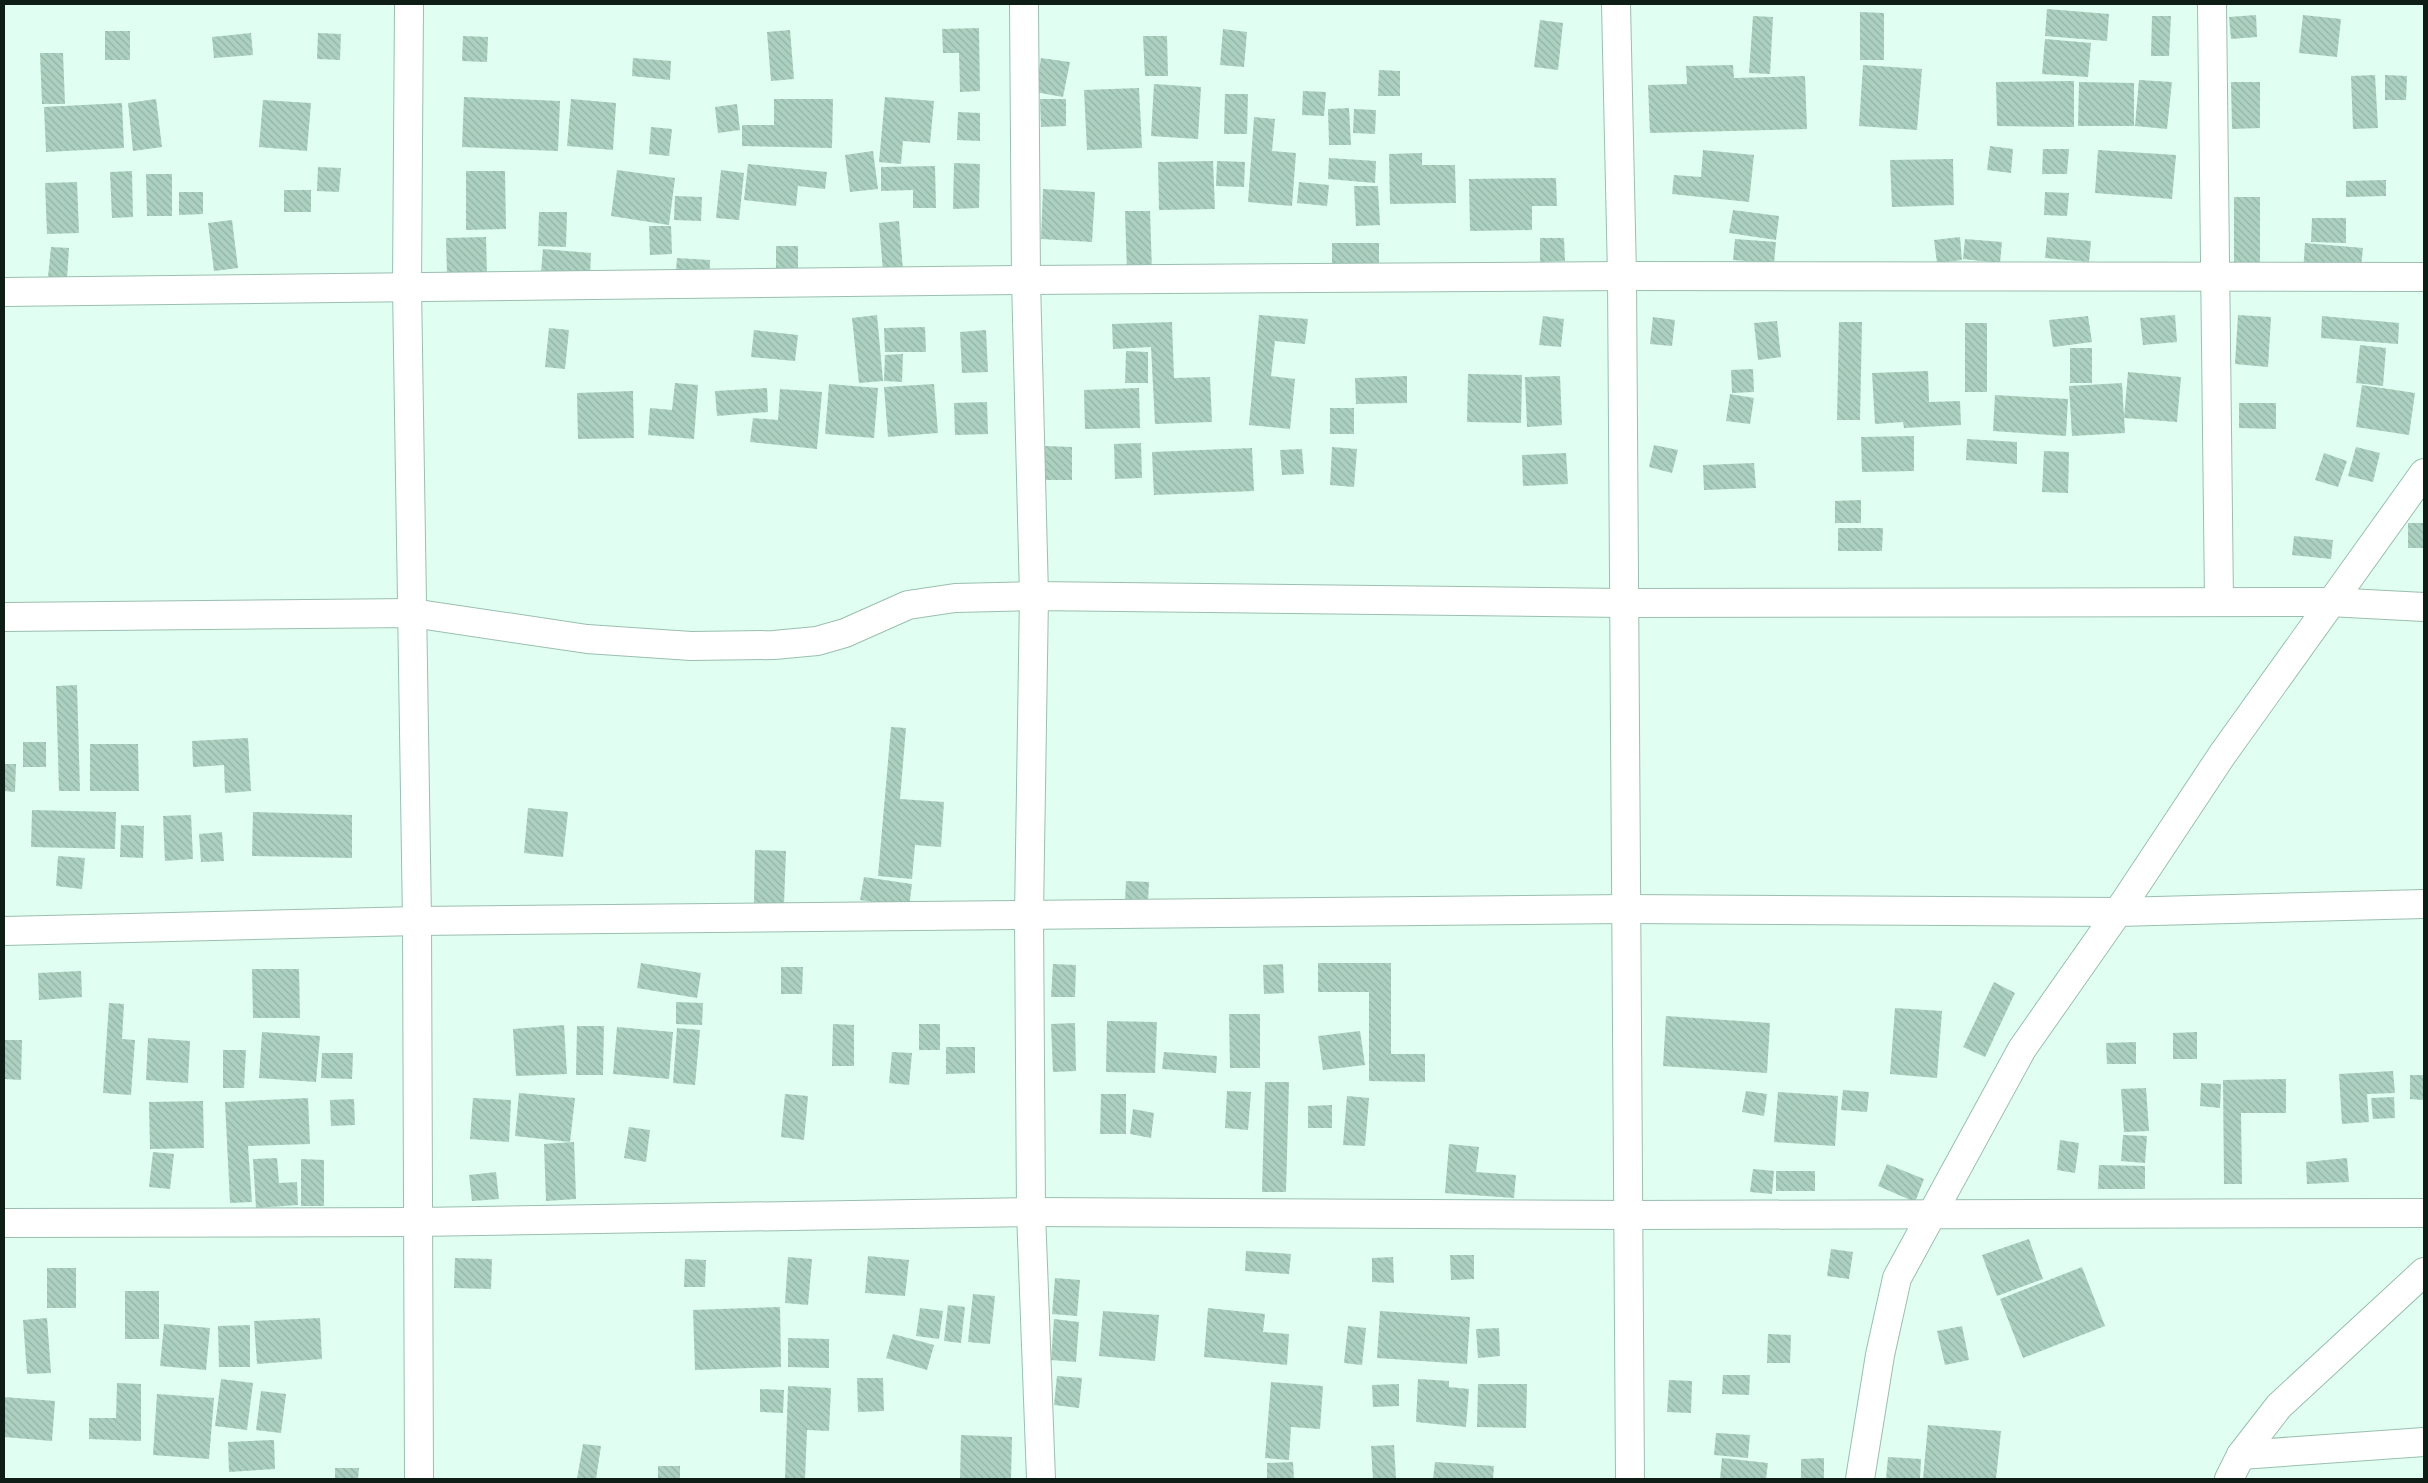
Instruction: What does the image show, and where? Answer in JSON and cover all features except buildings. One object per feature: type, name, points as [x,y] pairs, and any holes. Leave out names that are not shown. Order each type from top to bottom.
[{"type":"street","points":[[410,4],[407,286],[417,921],[419,1479]]},
{"type":"street","points":[[1024,4],[1026,280],[1034,596],[1029,915],[1030,1212],[1041,1479]]},
{"type":"street","points":[[1616,4],[1622,276],[1630,1215],[1630,1479]]},
{"type":"street","points":[[2212,4],[2218,601]]},
{"type":"street","points":[[4,292],[407,286],[1622,276],[2424,277]]},
{"type":"street","points":[[1860,1479],[1880,1355],[1897,1278],[2022,1049],[2118,912],[2222,755],[2424,472]]},
{"type":"street","points":[[4,617],[412,613],[587,639],[691,646],[774,645],[816,641],[845,633],[908,605],[955,598],[1034,596],[1624,603],[2218,601],[2330,602],[2424,607]]},
{"type":"street","points":[[4,931],[417,921],[1626,909],[2118,912],[2424,904]]},
{"type":"street","points":[[4,1223],[417,1222],[1030,1212],[1630,1215],[2424,1213]]},
{"type":"street","points":[[2229,1479],[2241,1455],[2279,1406],[2424,1272]]},
{"type":"street","points":[[2241,1455],[2424,1442]]}]
